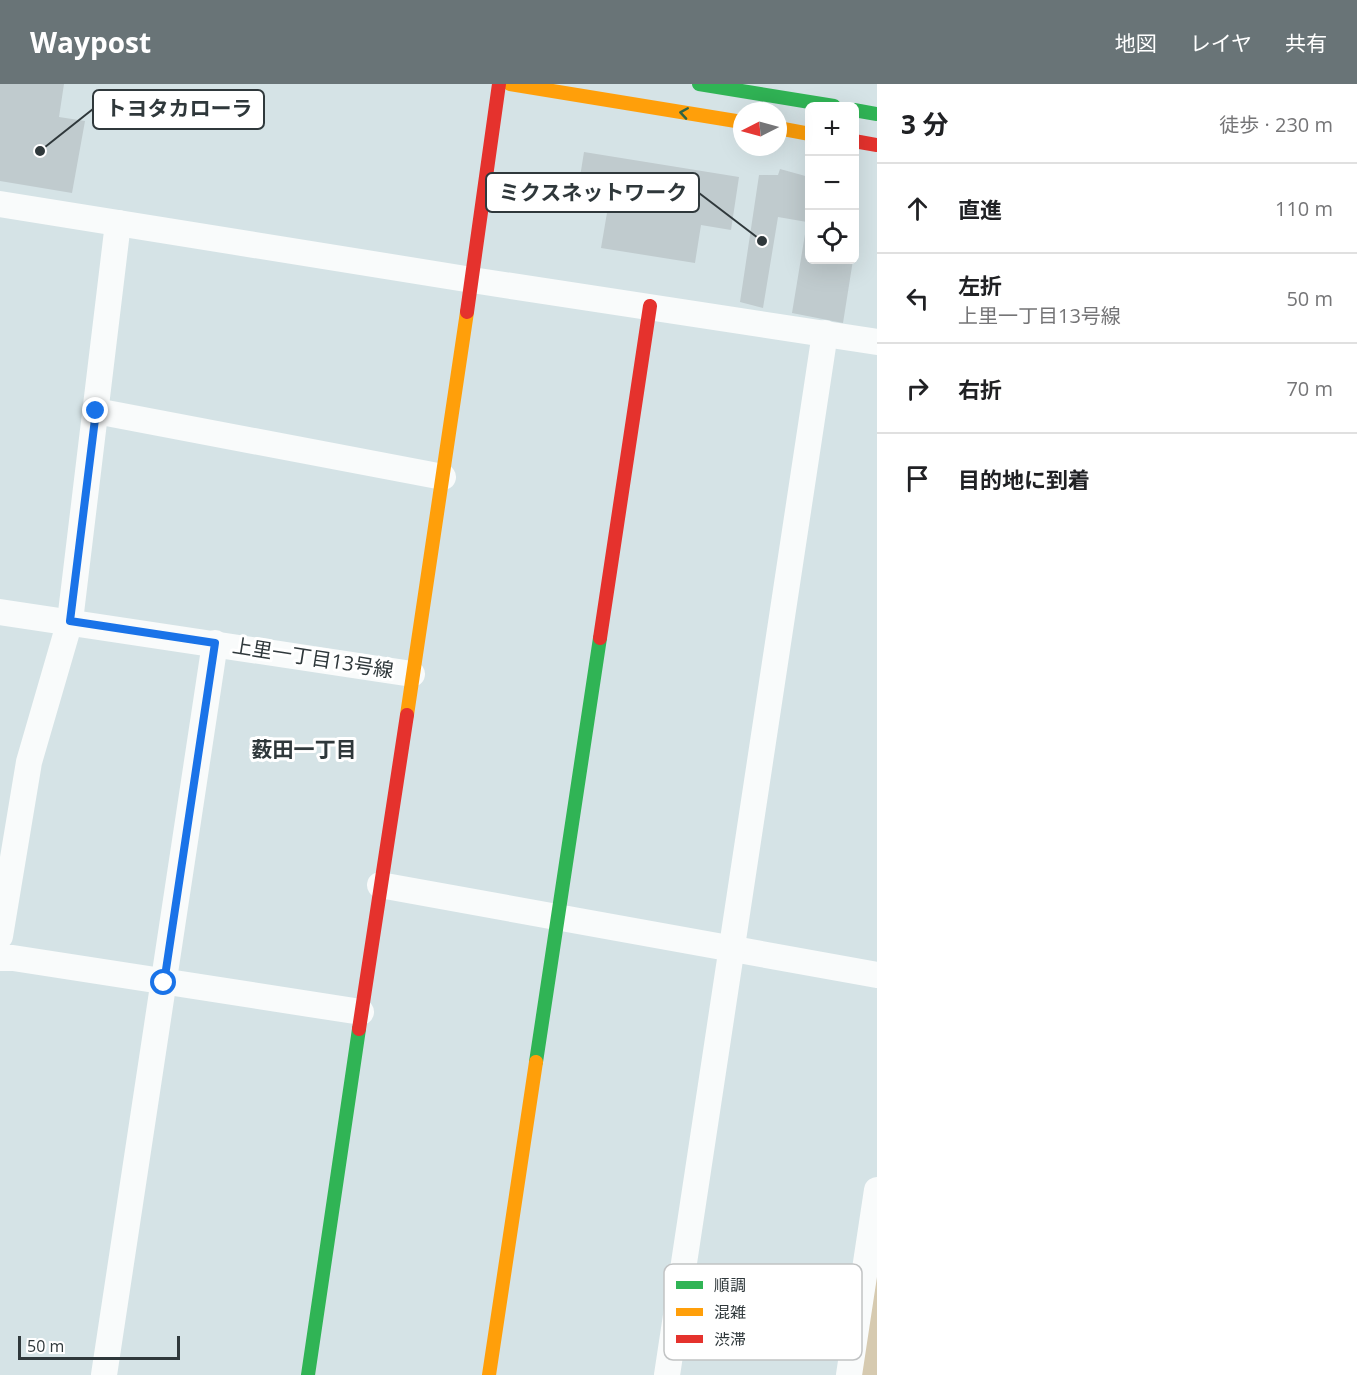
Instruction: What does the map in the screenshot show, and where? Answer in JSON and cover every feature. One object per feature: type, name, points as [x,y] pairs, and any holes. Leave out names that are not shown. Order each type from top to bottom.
[{"type":"main road","points":[[308,1375],[360,1012],[472,280],[499,84]]},
{"type":"main road","points":[[510,84],[733,121]]},
{"type":"main road","points":[[699,84],[809,102]]},
{"type":"main road","points":[[859,111],[877,114]]},
{"type":"main road","points":[[787,130],[805,133]]},
{"type":"main road","points":[[859,142],[877,145]]},
{"type":"main road","points":[[489,1375],[650,306]]},
{"type":"street","points":[[0,204],[877,342]]},
{"type":"street","points":[[0,936],[29,762],[70,621],[118,223]]},
{"type":"street","points":[[684,1264],[825,333]]},
{"type":"street","points":[[96,411],[442,477]]},
{"type":"street","name":"上里一丁目13号線","points":[[0,612],[412,674]]},
{"type":"street","points":[[104,1375],[215,643]]},
{"type":"street","points":[[380,885],[877,975]]},
{"type":"street","points":[[0,958],[14,958],[360,1012]]},
{"type":"street","points":[[862,1289],[877,1190]]},
{"type":"street","points":[[667,1375],[669,1360]]},
{"type":"street","points":[[849,1375],[851,1360]]},
{"type":"shaded area","points":[[877,1274],[877,1375],[861,1375]]},
{"type":"building","points":[[0,84],[64,84],[59,117],[85,121],[72,193],[0,181]]},
{"type":"building","points":[[584,152],[739,177],[731,230],[701,225],[695,263],[601,248],[608,207],[576,202]]},
{"type":"building","points":[[780,169],[805,176],[805,222],[778,217],[763,308],[740,302],[759,175],[778,175]]},
{"type":"building","points":[[805,234],[805,264],[852,264],[843,323],[792,313]]},
{"type":"traffic: fast","points":[[699,84],[809,102]]},
{"type":"traffic: fast","points":[[859,111],[877,114]]},
{"type":"traffic: fast","points":[[536,1062],[600,638]]},
{"type":"traffic: fast","points":[[308,1375],[359,1029]]},
{"type":"traffic: slow","points":[[510,84],[733,121]]},
{"type":"traffic: slow","points":[[787,130],[805,133]]},
{"type":"traffic: slow","points":[[407,715],[467,312]]},
{"type":"traffic: slow","points":[[489,1375],[536,1062]]},
{"type":"traffic: jam","points":[[467,312],[499,84]]},
{"type":"traffic: jam","points":[[859,142],[877,145]]},
{"type":"traffic: jam","points":[[600,638],[650,306]]},
{"type":"traffic: jam","points":[[359,1029],[407,715]]},
{"type":"place","name":"トヨタカローラ","points":[[40,151]]},
{"type":"place","name":"ミクスネットワーク","points":[[762,241]]},
{"type":"district","name":"薮田一丁目","points":[[304,750]]},
{"type":"route","points":[[96,411],[70,621],[215,643],[164,983]]}]
